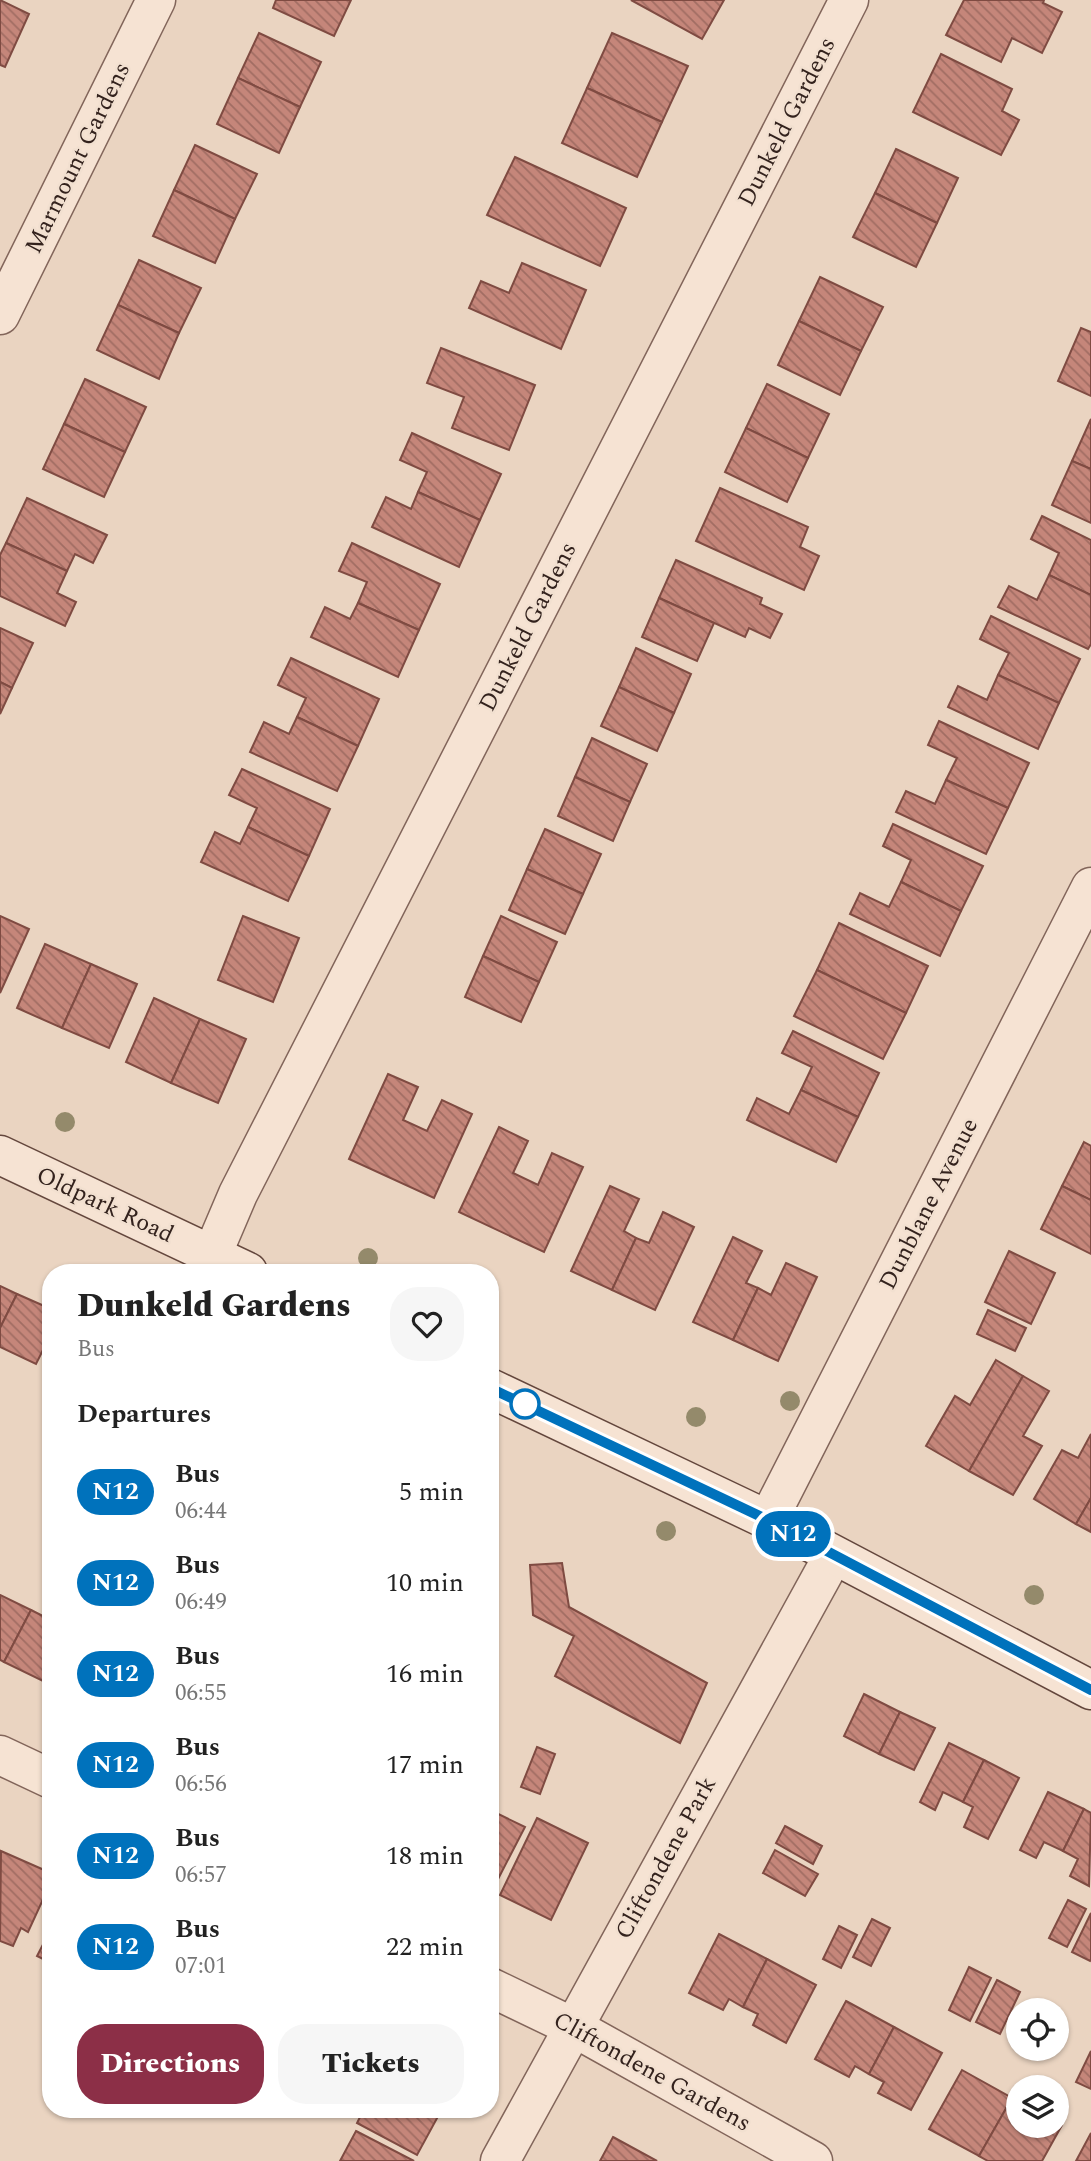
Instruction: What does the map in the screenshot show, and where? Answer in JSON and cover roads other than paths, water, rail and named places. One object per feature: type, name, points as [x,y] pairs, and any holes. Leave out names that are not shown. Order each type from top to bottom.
[{"type":"street","name":"Marmount Gardens","points":[[0,315],[156,0]]},
{"type":"street","name":"Dunkeld Gardens","points":[[212,1255],[251,1169],[849,0]]},
{"type":"street","name":"Dunblane Avenue","points":[[768,1520],[1091,887]]},
{"type":"street","name":"Oldpark Road","points":[[0,1155],[231,1264]]},
{"type":"street","points":[[499,1392],[768,1520],[1091,1690]]},
{"type":"street","name":"Cliftondene Park","points":[[500,2161],[833,1556]]},
{"type":"street","points":[[0,1755],[42,1775]]},
{"type":"street","name":"Cliftondene Gardens","points":[[499,1991],[573,2027],[813,2161]]}]
